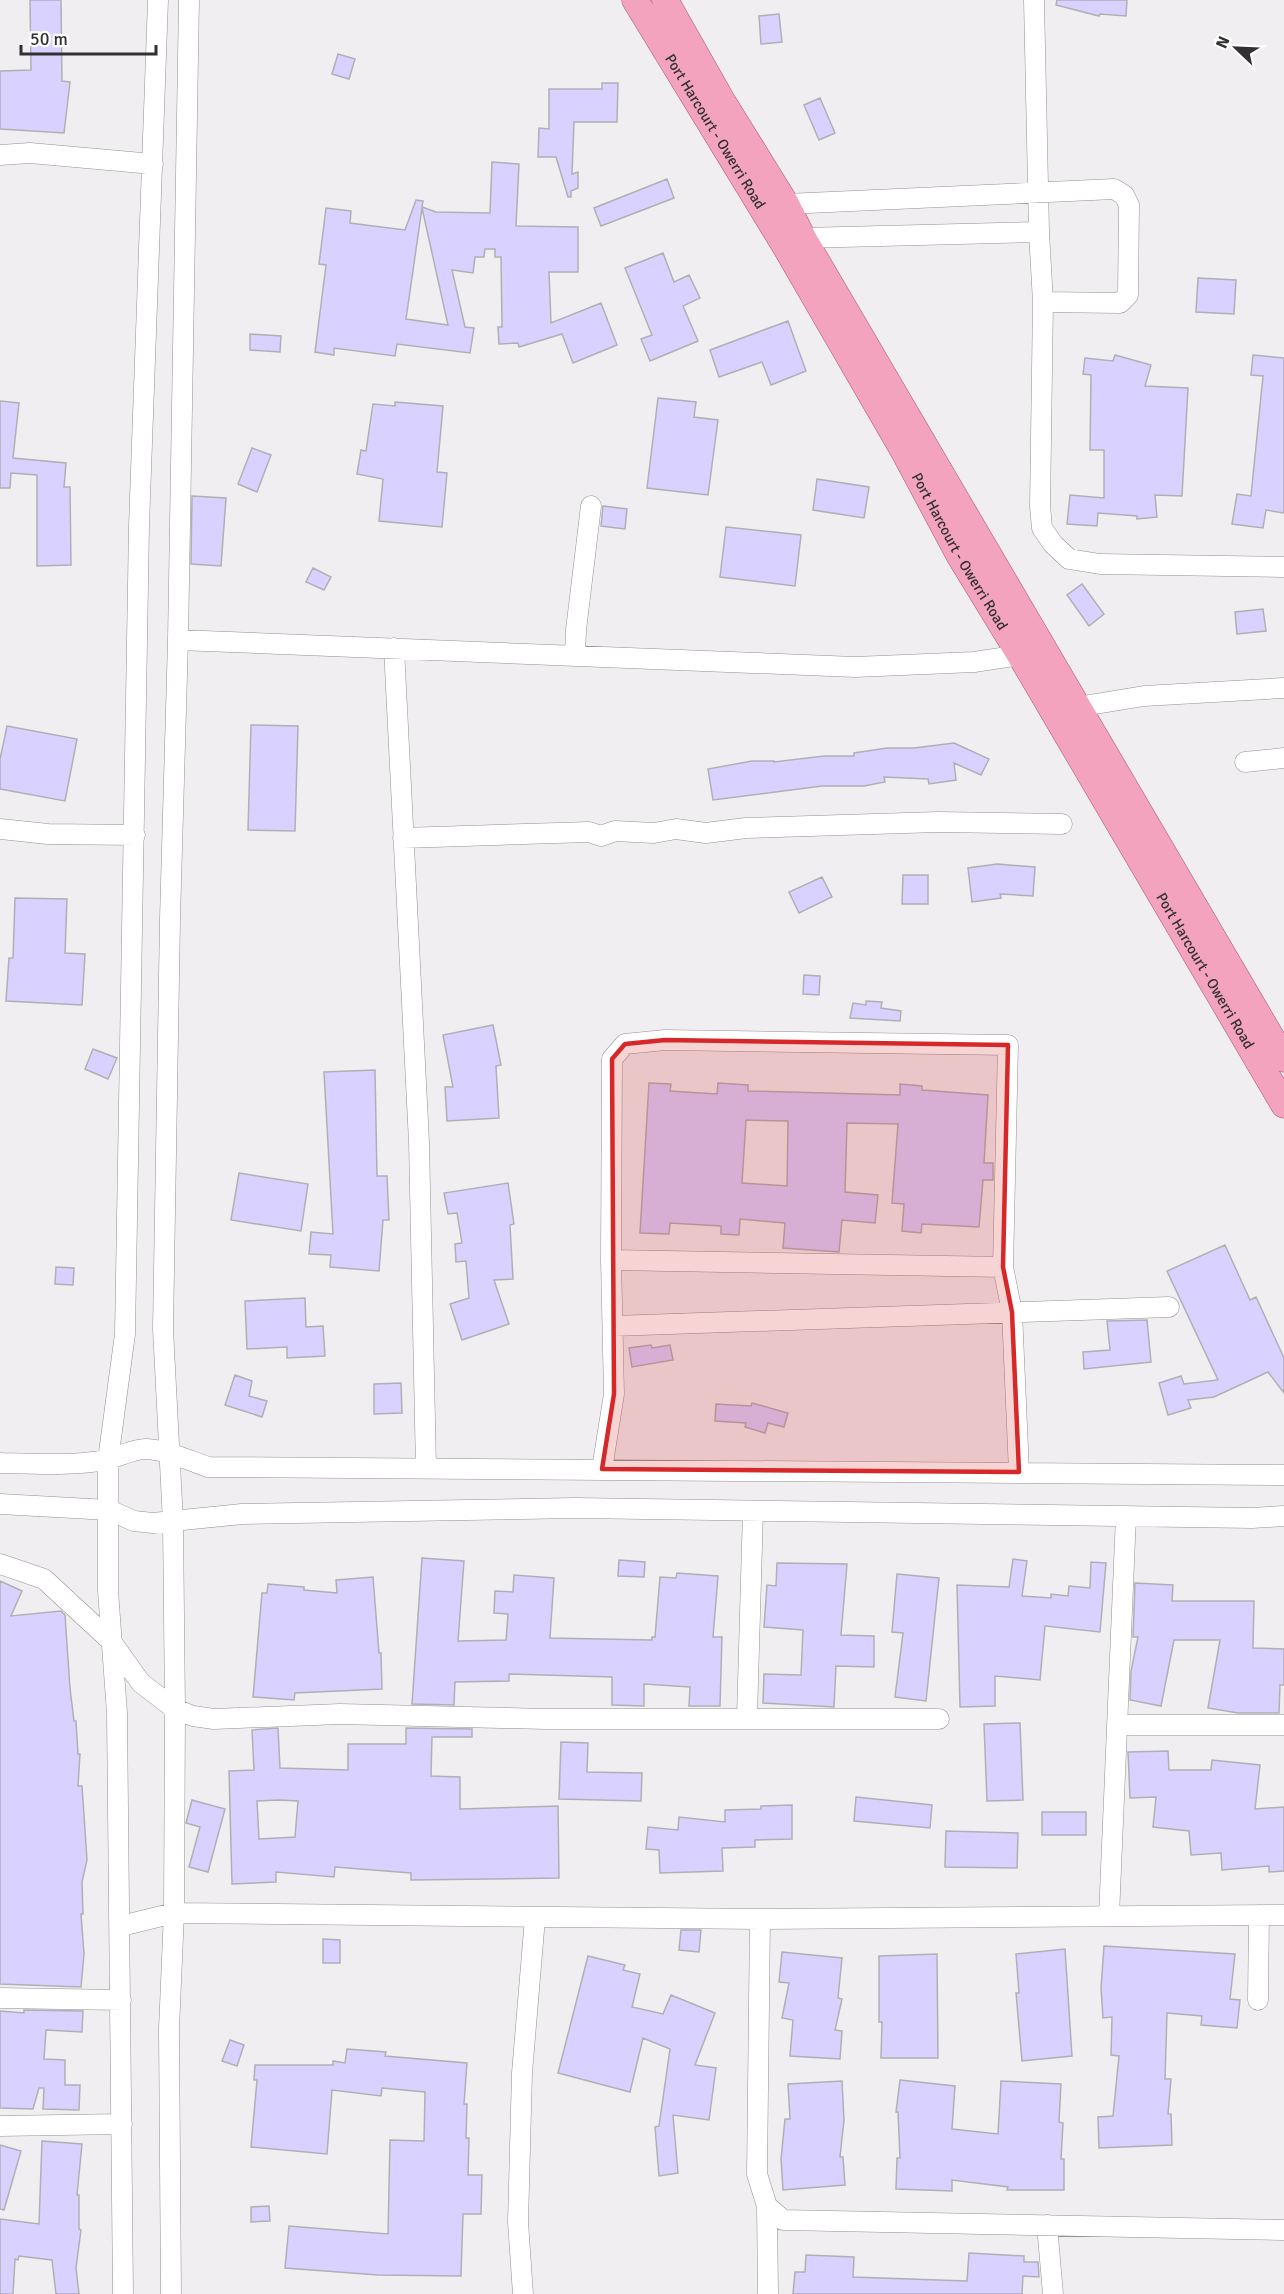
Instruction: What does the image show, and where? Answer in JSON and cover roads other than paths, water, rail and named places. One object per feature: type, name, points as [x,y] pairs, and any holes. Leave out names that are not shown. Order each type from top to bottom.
[{"type":"main road","name":"Port Harcourt - Owerri Road","points":[[635,0],[785,246],[903,450],[959,555],[1284,1106]]},
{"type":"main road","name":"Port Harcourt - Owerri Road","points":[[666,0],[721,99],[786,204],[802,238],[985,546],[1284,1059]]},
{"type":"street","points":[[123,2294],[121,1926],[117,1713],[108,1591],[108,1460],[126,1334],[138,526],[158,0]]},
{"type":"street","points":[[171,2294],[169,2029],[174,1913],[175,1708],[173,1522],[163,1329],[189,0]]},
{"type":"street","points":[[1034,0],[1039,232],[1043,302],[1040,506],[1042,528],[1053,544],[1070,559],[1100,564],[1284,567]]},
{"type":"street","points":[[0,155],[30,153],[153,164]]},
{"type":"street","points":[[786,204],[1114,189],[1124,195],[1129,205],[1128,295],[1120,303],[1043,302]]},
{"type":"street","points":[[802,238],[1039,232]]},
{"type":"street","points":[[575,656],[591,506]]},
{"type":"street","points":[[178,639],[855,667],[974,662],[1020,655]]},
{"type":"street","points":[[394,648],[419,1142],[426,1468]]},
{"type":"street","points":[[1077,707],[1144,696],[1284,688]]},
{"type":"street","points":[[1245,762],[1284,758]]},
{"type":"street","points":[[403,838],[589,832],[601,836],[615,831],[654,833],[676,829],[706,833],[746,828],[938,822],[1062,824]]},
{"type":"street","points":[[0,829],[48,834],[135,835]]},
{"type":"street","points":[[602,1469],[614,1394],[611,1260],[612,1059],[625,1044],[664,1040],[1008,1045],[1003,1267],[1012,1312],[1019,1472]]},
{"type":"street","points":[[611,1260],[1003,1267]]},
{"type":"street","points":[[613,1326],[1169,1307]]},
{"type":"street","points":[[0,1463],[68,1464],[108,1460],[144,1449],[170,1454],[208,1467],[1284,1475]]},
{"type":"street","points":[[0,1504],[109,1510],[134,1521],[173,1522],[242,1514],[576,1508],[1284,1516]]},
{"type":"street","points":[[747,1717],[753,1511]]},
{"type":"street","points":[[1109,1916],[1126,1516]]},
{"type":"street","points":[[0,1564],[44,1579],[111,1641],[141,1683],[175,1708],[193,1716],[214,1719],[340,1714],[546,1719],[747,1717],[939,1719]]},
{"type":"street","points":[[1117,1725],[1284,1725]]},
{"type":"street","points":[[121,1926],[174,1913],[760,1919],[1284,1915]]},
{"type":"street","points":[[1258,2000],[1259,1915]]},
{"type":"street","points":[[523,2294],[518,2222],[522,2073],[535,1917]]},
{"type":"street","points":[[760,1919],[757,2174],[766,2206],[768,2294]]},
{"type":"street","points":[[0,1998],[121,2000]]},
{"type":"street","points":[[0,2126],[122,2124]]},
{"type":"street","points":[[766,2206],[783,2220],[1284,2230]]},
{"type":"street","points":[[1047,2225],[1053,2294]]}]
